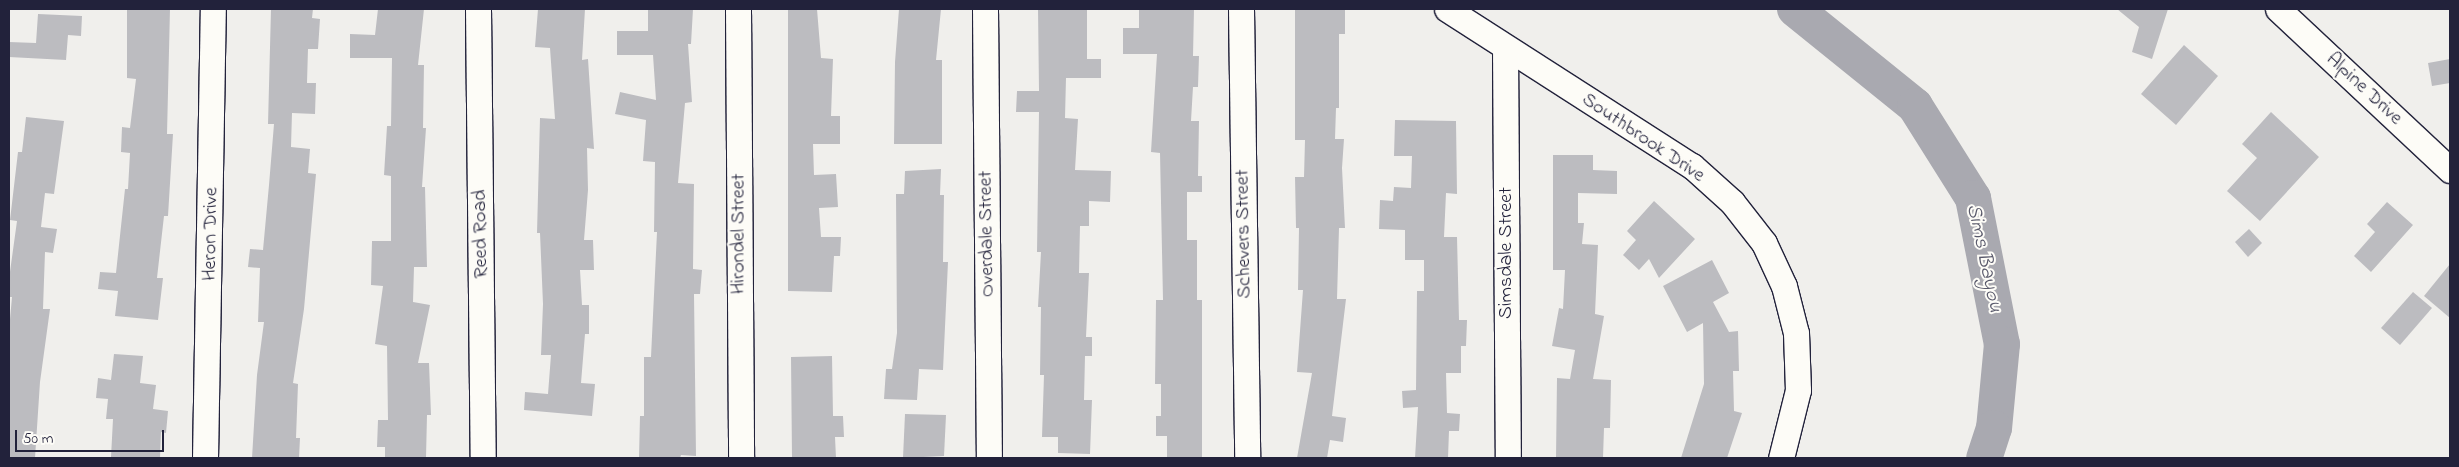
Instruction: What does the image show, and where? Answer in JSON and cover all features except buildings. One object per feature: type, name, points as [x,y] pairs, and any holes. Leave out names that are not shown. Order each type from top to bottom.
[{"type":"street","name":"Heron Drive","points":[[205,458],[213,9]]},
{"type":"street","name":"Reed Road","points":[[478,9],[482,458]]},
{"type":"street","name":"Hirondel Street","points":[[738,9],[741,458]]},
{"type":"street","name":"Overdale Street","points":[[985,9],[989,458]]},
{"type":"street","name":"Schevers Street","points":[[1241,9],[1246,458]]},
{"type":"street","name":"Southbrook Drive","points":[[1447,9],[1505,48],[1692,166],[1732,202],[1764,244],[1784,286],[1796,332],[1798,390],[1781,458]]},
{"type":"street","name":"Alpine Drive","points":[[2278,9],[2450,170]]},
{"type":"street","name":"Simsdale Street","points":[[1505,48],[1508,458]]},
{"type":"waterway","name":"Sims Bayou","points":[[1795,9],[1915,106],[1973,198],[2002,344],[1994,428],[1984,458]]}]
